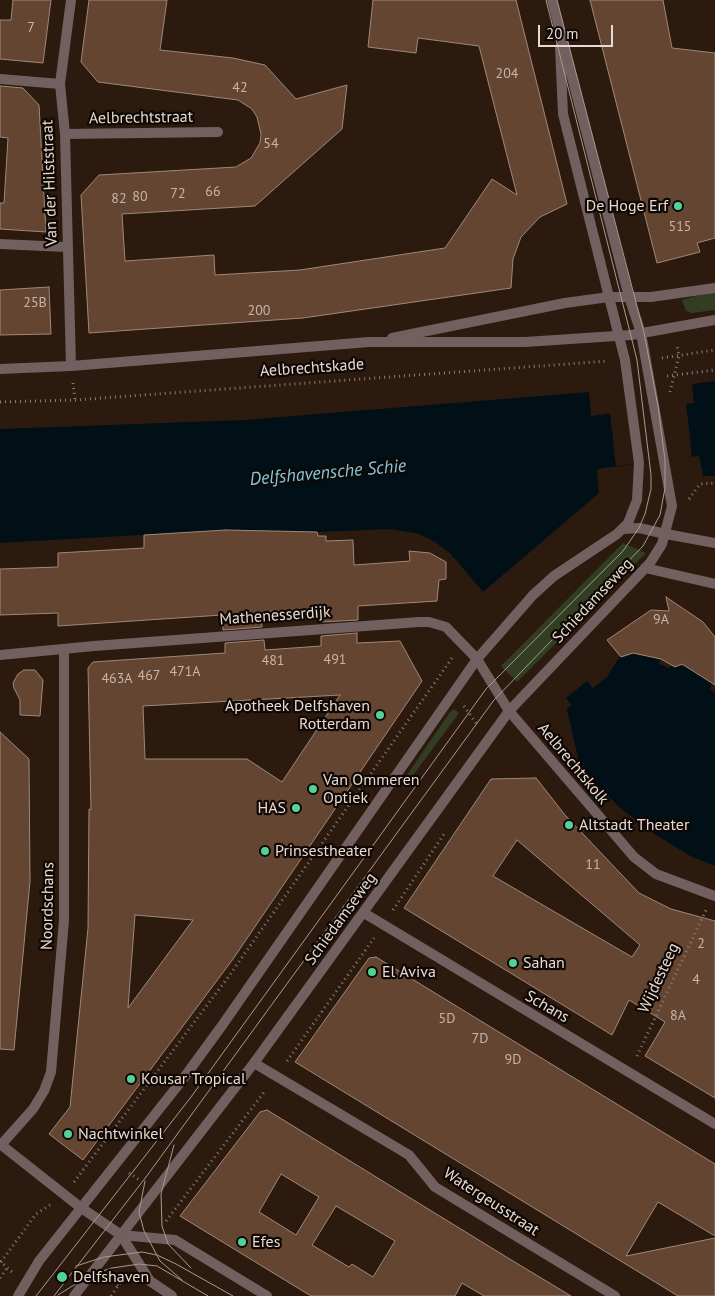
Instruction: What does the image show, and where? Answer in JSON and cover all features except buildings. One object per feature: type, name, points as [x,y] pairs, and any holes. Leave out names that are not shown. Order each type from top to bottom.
[{"type":"street","name":"Van der Hilststraat","points":[[71,0],[60,84],[65,134],[66,247],[71,366]]},
{"type":"street","points":[[552,0],[560,28]]},
{"type":"street","name":"Schiedamseweg","points":[[74,1296],[254,1063],[509,711],[645,568],[666,534],[672,506],[662,461],[656,406],[641,333],[629,297],[560,28]]},
{"type":"street","name":"Schiedamseweg","points":[[18,1296],[39,1261],[221,1027],[476,659],[533,595],[554,576],[623,529],[631,517],[637,500],[639,464],[625,360],[617,336],[563,114],[560,28]]},
{"type":"street","points":[[0,79],[60,84]]},
{"type":"street","name":"Aelbrechtstraat","points":[[65,134],[218,132]]},
{"type":"street","points":[[0,244],[66,247]]},
{"type":"street","name":"Aelbrechtskade","points":[[369,342],[565,303],[609,297],[651,297],[715,288]]},
{"type":"street","name":"Aelbrechtskade","points":[[0,369],[71,366],[369,342],[525,342],[617,336],[715,320]]},
{"type":"street","points":[[623,529],[639,528],[715,543]]},
{"type":"street","points":[[645,568],[715,584]]},
{"type":"street","name":"Mathenesserdijk","points":[[0,655],[429,622],[446,627],[463,643],[476,659],[509,711]]},
{"type":"street","name":"Noordschans","points":[[1,1145],[36,1104],[44,1092],[51,1072],[64,920],[64,650]]},
{"type":"street","name":"Aelbrechtskolk","points":[[509,711],[634,858],[656,874],[714,896]]},
{"type":"street","name":"Schans","points":[[364,913],[715,1124]]},
{"type":"street","name":"Watergeusstraat","points":[[254,1063],[409,1155],[435,1187],[615,1296]]},
{"type":"street","points":[[1,1145],[80,1208],[121,1235],[150,1281],[172,1296]]},
{"type":"street","points":[[121,1235],[175,1240],[267,1296]]},
{"type":"path","points":[[715,350],[679,356],[674,375],[715,370]]},
{"type":"path","name":"Aelbrechtskade","points":[[0,402],[75,400],[625,360]]},
{"type":"path","points":[[1,1262],[36,1214],[64,1195],[98,1152],[229,976],[438,675],[463,643]]},
{"type":"path","points":[[438,675],[453,691],[487,740]]},
{"type":"path","points":[[153,1238],[276,1076],[383,925],[448,829]]},
{"type":"path","name":"Wijdesteeg","points":[[629,1072],[714,896]]},
{"type":"path","points":[[98,1152],[178,1205]]},
{"type":"path","points":[[111,1296],[136,1259]]},
{"type":"path","points":[[0,1278],[7,1268]]},
{"type":"green space","points":[[715,291],[715,310],[692,313],[686,311],[682,300]]},
{"type":"green space","points":[[623,543],[646,553],[517,682],[501,666]]},
{"type":"green space","points":[[454,709],[459,713],[411,778],[407,775],[450,712]]},
{"type":"water","name":"Delfshavensche Schie","points":[[715,381],[715,476],[703,476],[699,456],[597,469],[599,493],[483,592],[451,554],[435,542],[419,534],[391,529],[317,532],[226,530],[0,543],[0,429],[244,420],[589,392],[591,416],[694,403],[692,384]]},
{"type":"water","points":[[633,653],[660,659],[659,664],[669,668],[673,665],[687,667],[712,683],[710,689],[715,693],[715,866],[692,857],[653,833],[619,807],[580,767],[567,709],[571,705],[566,698],[587,681],[593,688],[607,677],[620,656]]},
{"type":"pier","points":[[686,403],[692,457],[616,466],[610,412]]},
{"type":"tram line","points":[[36,1296],[191,1097],[486,689],[623,551],[639,528],[645,514],[651,489],[651,475],[637,360],[546,0]]},
{"type":"tram line","points":[[54,1296],[146,1177],[494,700],[643,546],[660,515],[665,488],[665,460],[658,406],[644,333],[557,0]]},
{"type":"tram line","points":[[174,1145],[161,1194],[162,1226],[168,1244],[191,1268]]},
{"type":"tram line","points":[[145,1181],[139,1212],[144,1231],[160,1261],[182,1280]]},
{"type":"tram line","points":[[76,1266],[104,1257],[142,1252],[157,1255],[176,1264],[233,1296]]},
{"type":"tram line","points":[[58,1295],[90,1275],[112,1268],[139,1264],[157,1266],[208,1296]]},
{"type":"place","name":"De Hoge Erf","points":[[678,206]]},
{"type":"place","name":"Apotheek Delfshaven Rotterdam","points":[[380,715]]},
{"type":"place","name":"Van Ommeren Optiek","points":[[313,789]]},
{"type":"place","name":"HAS","points":[[296,808]]},
{"type":"place","name":"Altstadt Theater","points":[[569,825]]},
{"type":"place","name":"Prinsestheater","points":[[265,851]]},
{"type":"place","name":"Sahan","points":[[513,963]]},
{"type":"place","name":"El Aviva","points":[[372,972]]},
{"type":"place","name":"Kousar Tropical","points":[[131,1079]]},
{"type":"place","name":"Nachtwinkel","points":[[68,1134]]},
{"type":"place","name":"Efes","points":[[242,1242]]},
{"type":"place","name":"Delfshaven","points":[[62,1277]]}]
